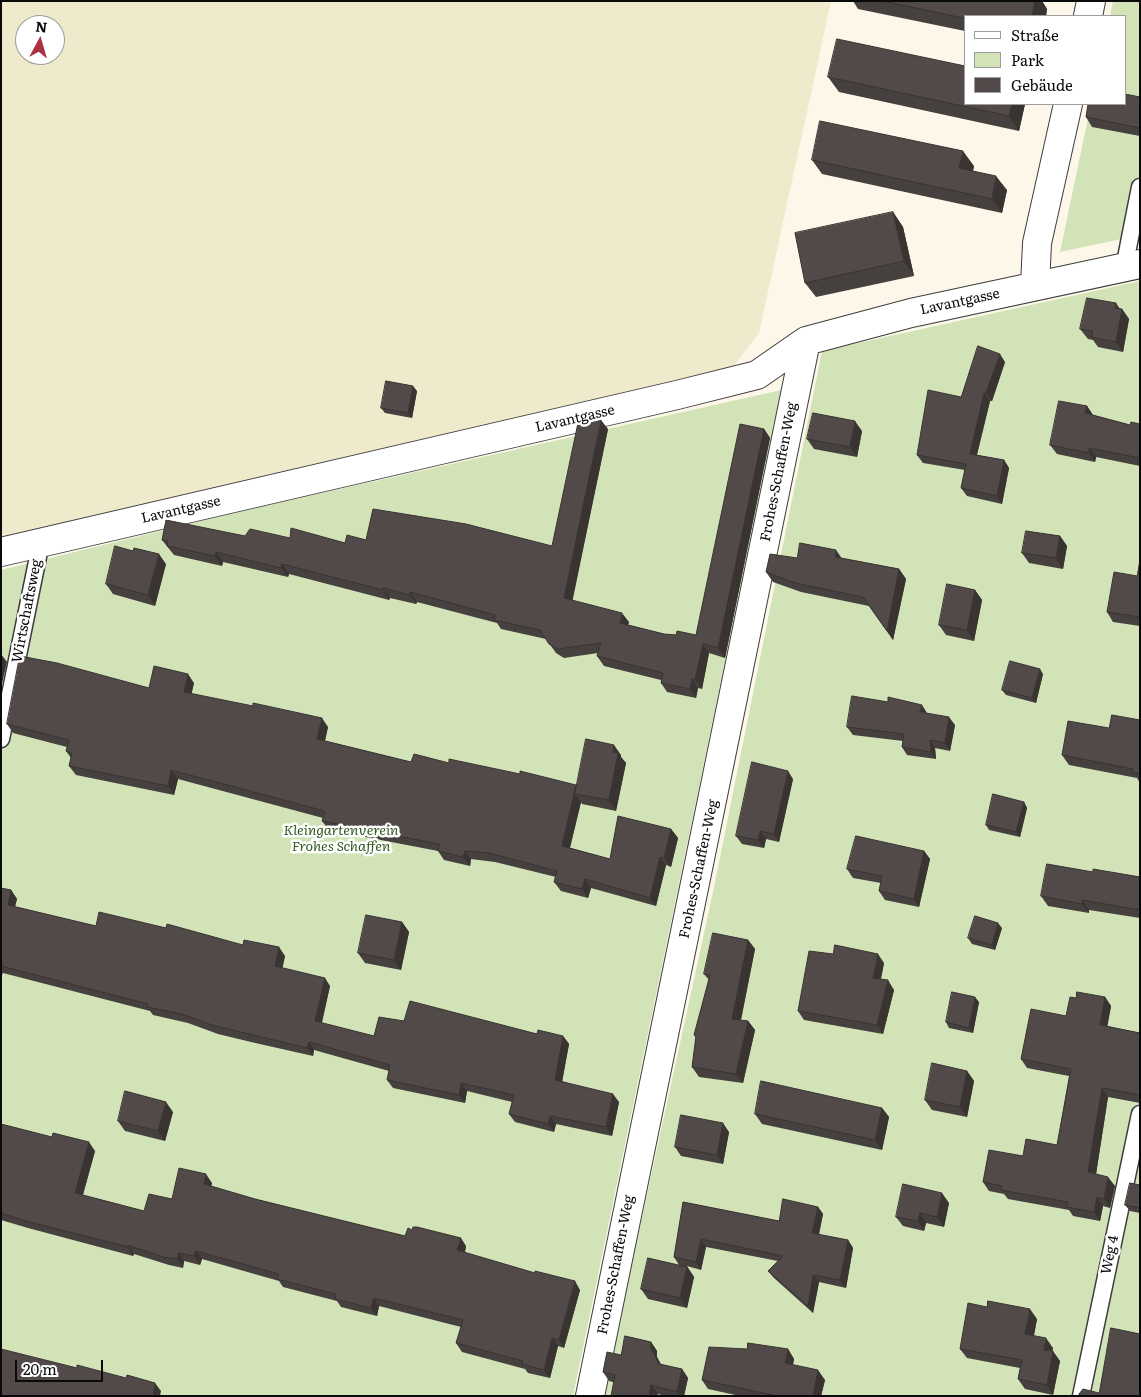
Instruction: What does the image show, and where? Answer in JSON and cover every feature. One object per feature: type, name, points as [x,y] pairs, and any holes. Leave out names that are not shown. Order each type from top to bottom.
[{"type":"street","points":[[1088,15],[1091,1]]},
{"type":"street","points":[[1035,286],[1036,243],[1068,105]]},
{"type":"street","name":"Lavantgasse","points":[[1,552],[677,396],[757,375],[806,341],[911,313],[1132,266]]},
{"type":"street","name":"Frohes-Schaffen-Weg","points":[[590,1396],[806,341]]},
{"type":"lane","points":[[1132,266],[1140,187]]},
{"type":"lane","name":"Wirtschaftsweg","points":[[1,739],[41,542]]},
{"type":"lane","name":"Weg 4","points":[[1080,1396],[1140,1114]]},
{"type":"shaded area","points":[[1,1],[831,1],[759,333],[730,371],[1,537]]},
{"type":"green space","points":[[1113,1],[1140,1],[1140,235],[1060,252],[1091,105],[1126,105],[1126,15],[1110,15]]},
{"type":"green space","points":[[1140,281],[1140,1396],[603,1396],[713,892],[822,351]]},
{"type":"green space","name":"Kleingartenverein Frohes Schaffen","points":[[781,390],[573,1396],[1,1396],[1,570],[242,511]]},
{"type":"building","points":[[883,1],[1035,1],[1032,15],[964,15],[964,18]]},
{"type":"building","points":[[837,39],[964,66],[964,105],[1012,105],[1009,116],[828,77]]},
{"type":"building","points":[[1126,94],[1140,97],[1140,128],[1086,117],[1088,105],[1126,105]]},
{"type":"building","points":[[820,121],[963,151],[959,168],[996,176],[992,199],[812,160]]},
{"type":"building","points":[[893,212],[904,261],[805,283],[795,233]]},
{"type":"building","points":[[1087,298],[1116,303],[1115,308],[1122,309],[1116,342],[1091,337],[1093,331],[1080,329]]},
{"type":"building","points":[[978,346],[1000,354],[986,393],[984,393],[970,454],[1004,460],[997,496],[961,488],[966,464],[917,455],[928,390],[961,397]]},
{"type":"building","points":[[386,381],[413,386],[408,413],[381,408]]},
{"type":"building","points":[[1059,401],[1087,406],[1085,413],[1130,425],[1131,422],[1140,424],[1140,458],[1089,448],[1089,453],[1050,445]]},
{"type":"building","points":[[813,413],[855,421],[850,447],[807,439]]},
{"type":"building","points":[[596,419],[601,420],[564,598],[622,613],[620,623],[664,634],[676,635],[677,631],[696,635],[740,424],[764,429],[718,648],[703,644],[695,680],[692,679],[690,689],[661,683],[663,673],[597,656],[601,643],[558,649],[549,644],[540,630],[494,620],[495,615],[410,592],[410,595],[383,588],[383,590],[282,564],[281,568],[216,552],[215,556],[167,546],[168,541],[162,540],[166,520],[245,536],[250,529],[290,538],[291,528],[345,543],[347,535],[366,540],[373,509],[466,524],[552,546],[578,423]]},
{"type":"building","points":[[1026,531],[1060,536],[1056,558],[1022,553]]},
{"type":"building","points":[[800,543],[836,550],[835,557],[899,569],[887,631],[863,597],[795,583],[766,572],[770,554],[797,558]]},
{"type":"building","points":[[115,546],[133,551],[134,548],[159,554],[148,595],[106,584]]},
{"type":"building","points":[[1140,560],[1140,617],[1107,612],[1114,572],[1137,576]]},
{"type":"building","points":[[947,584],[975,590],[967,630],[939,625]]},
{"type":"building","points":[[20,656],[57,663],[149,688],[154,666],[188,674],[184,692],[253,706],[253,703],[322,718],[317,739],[411,762],[414,754],[449,763],[449,759],[520,774],[520,771],[576,785],[562,846],[610,859],[618,816],[671,829],[664,858],[660,857],[650,898],[585,879],[582,889],[554,882],[557,871],[489,853],[465,851],[463,857],[438,851],[439,844],[322,821],[325,812],[321,810],[171,770],[168,786],[69,766],[72,753],[66,751],[69,740],[7,724]]},
{"type":"building","points":[[1010,661],[1040,669],[1032,698],[1002,690]]},
{"type":"building","points":[[852,696],[888,702],[888,697],[922,705],[920,712],[949,717],[945,743],[930,740],[931,752],[902,747],[904,734],[847,727]]},
{"type":"building","points":[[1112,715],[1140,720],[1140,774],[1133,773],[1133,769],[1062,755],[1068,721],[1109,728]]},
{"type":"building","points":[[586,739],[614,745],[613,752],[618,753],[609,800],[575,794]]},
{"type":"building","points":[[752,762],[788,771],[774,834],[760,831],[758,840],[736,836]]},
{"type":"building","points":[[993,794],[1024,802],[1016,832],[986,825]]},
{"type":"building","points":[[856,836],[924,851],[914,899],[879,891],[882,876],[847,869]]},
{"type":"building","points":[[1047,864],[1093,872],[1093,869],[1140,877],[1140,910],[1082,900],[1082,904],[1041,896]]},
{"type":"building","points":[[1,888],[11,890],[8,905],[96,926],[99,912],[166,928],[167,924],[243,945],[244,940],[279,947],[275,966],[325,978],[315,1021],[374,1036],[379,1017],[404,1021],[410,1001],[537,1034],[538,1030],[563,1036],[555,1080],[613,1094],[606,1127],[550,1116],[548,1124],[509,1114],[514,1095],[461,1083],[459,1095],[387,1080],[390,1065],[309,1042],[307,1048],[212,1025],[182,1014],[147,1007],[148,1004],[1,966]]},
{"type":"building","points":[[366,915],[402,922],[394,960],[358,953]]},
{"type":"building","points":[[975,916],[998,923],[992,945],[968,938]]},
{"type":"building","points":[[713,933],[748,940],[732,1019],[748,1021],[736,1074],[692,1067],[696,1036],[694,1035],[710,975],[704,974]]},
{"type":"building","points":[[835,945],[878,954],[873,978],[888,980],[877,1025],[798,1011],[809,951],[833,954]]},
{"type":"building","points":[[952,992],[975,997],[969,1028],[946,1022]]},
{"type":"building","points":[[1077,992],[1105,997],[1100,1025],[1140,1033],[1140,1095],[1102,1088],[1088,1172],[1108,1177],[1104,1199],[1097,1197],[1094,1212],[1067,1207],[1068,1202],[1001,1190],[1002,1186],[983,1182],[989,1150],[1023,1156],[1026,1139],[1057,1145],[1071,1069],[1021,1059],[1031,1009],[1066,1016],[1070,997],[1076,998]]},
{"type":"building","points":[[932,1063],[967,1071],[960,1107],[925,1100]]},
{"type":"building","points":[[761,1081],[882,1108],[875,1140],[755,1114]]},
{"type":"building","points":[[125,1091],[166,1102],[158,1131],[118,1121]]},
{"type":"building","points":[[681,1115],[723,1123],[717,1155],[675,1147]]},
{"type":"building","points":[[1,1124],[52,1137],[53,1133],[89,1142],[75,1193],[144,1211],[149,1194],[172,1199],[179,1168],[206,1174],[204,1184],[255,1199],[405,1236],[408,1228],[412,1230],[413,1227],[417,1227],[461,1238],[457,1250],[535,1273],[535,1271],[575,1281],[559,1340],[552,1338],[544,1370],[522,1364],[523,1361],[456,1343],[463,1320],[374,1298],[371,1308],[335,1299],[336,1294],[277,1279],[279,1274],[196,1251],[194,1256],[179,1253],[177,1259],[163,1257],[128,1245],[128,1247],[1,1213]]},
{"type":"building","points":[[1130,1183],[1140,1185],[1140,1208],[1125,1205]]},
{"type":"building","points":[[903,1184],[942,1193],[937,1217],[920,1213],[918,1221],[896,1217]]},
{"type":"building","points":[[783,1199],[818,1207],[812,1233],[848,1240],[840,1280],[813,1275],[808,1306],[768,1271],[783,1256],[701,1239],[696,1262],[674,1257],[683,1202],[779,1221]]},
{"type":"building","points":[[648,1258],[687,1267],[680,1298],[641,1289]]},
{"type":"building","points":[[988,1301],[1030,1309],[1025,1334],[1046,1338],[1044,1350],[1053,1351],[1047,1385],[1018,1379],[1022,1360],[960,1349],[968,1303],[987,1307]]},
{"type":"building","points":[[1111,1328],[1140,1334],[1140,1396],[1079,1396],[1083,1389],[1099,1393]]},
{"type":"building","points":[[625,1336],[651,1342],[651,1348],[659,1364],[682,1369],[677,1392],[651,1385],[649,1396],[611,1396],[615,1375],[603,1372],[607,1352],[621,1355]]},
{"type":"building","points":[[748,1343],[788,1349],[785,1363],[818,1370],[813,1396],[773,1396],[702,1380],[709,1347],[747,1349]]},
{"type":"building","points":[[1,1349],[77,1368],[77,1365],[126,1378],[127,1375],[155,1383],[153,1396],[1,1396]]}]
